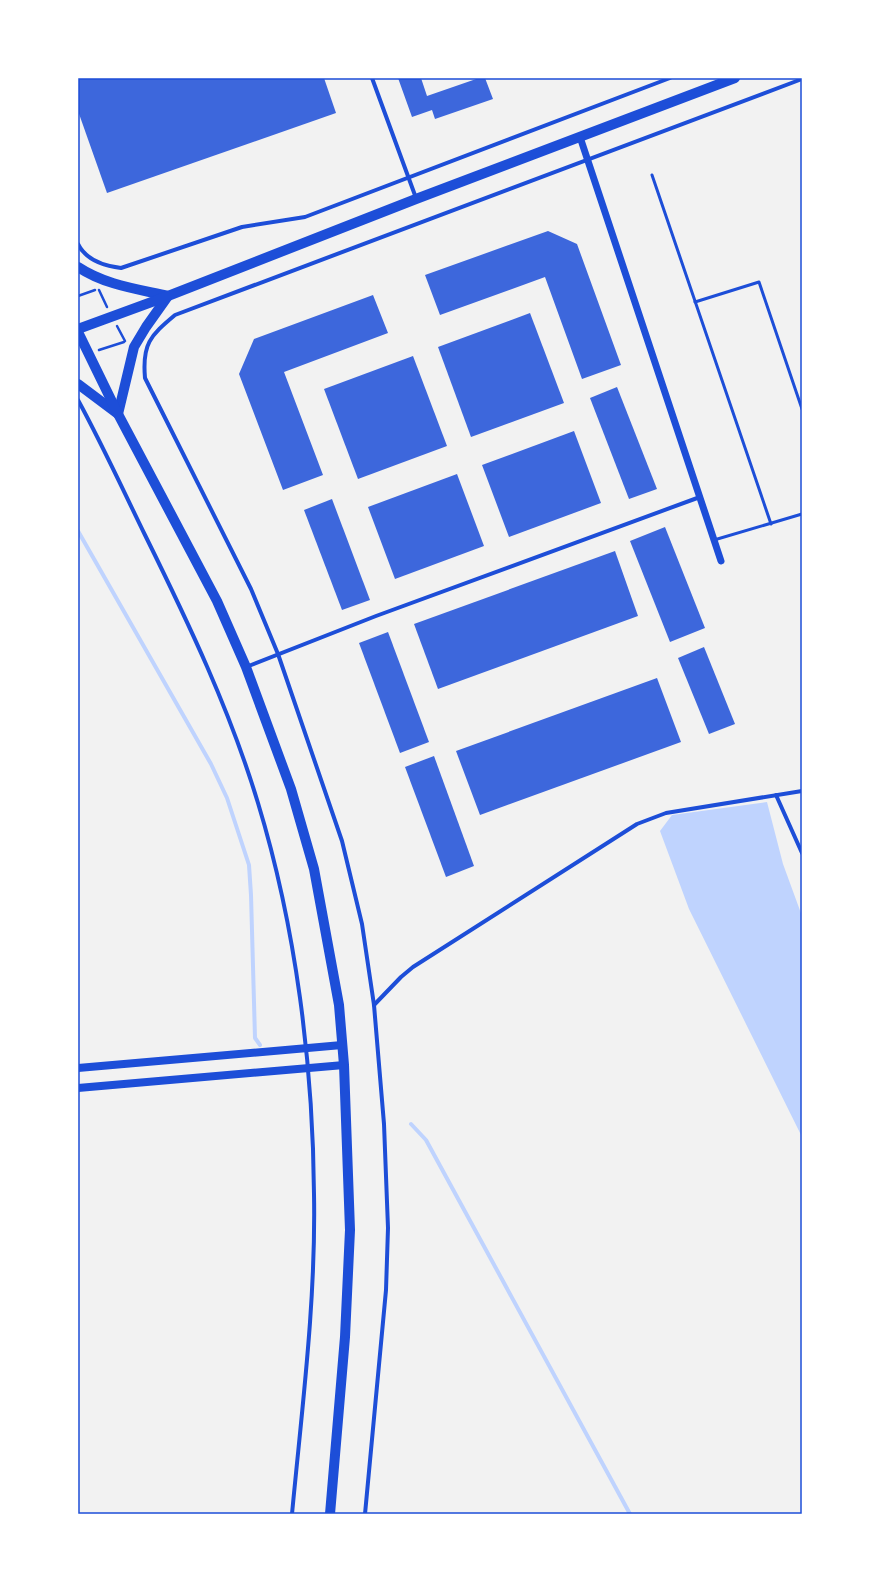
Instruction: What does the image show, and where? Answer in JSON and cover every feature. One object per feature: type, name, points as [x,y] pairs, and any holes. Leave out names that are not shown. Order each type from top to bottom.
[{"type":"main road","points":[[78,329],[168,296],[416,199],[736,78]]},
{"type":"main road","points":[[78,267],[101,280],[115,285],[168,296]]},
{"type":"main road","points":[[118,414],[134,347],[168,296]]},
{"type":"main road","points":[[78,332],[118,414],[217,601],[246,667],[291,789],[314,869],[339,1005],[344,1065],[350,1230],[345,1338],[330,1514]]},
{"type":"main road","points":[[78,384],[118,414]]},
{"type":"main road","points":[[78,1068],[342,1045]]},
{"type":"main road","points":[[78,1088],[344,1065]]},
{"type":"street","points":[[372,78],[416,199]]},
{"type":"street","points":[[78,244],[81,250],[92,259],[107,266],[121,268],[242,227],[305,217],[670,78]]},
{"type":"street","points":[[365,1514],[386,1290],[388,1228],[384,1124],[374,1005],[362,924],[342,841],[278,654],[251,590],[145,378],[145,349],[152,336],[175,315],[802,78]]},
{"type":"street","points":[[580,137],[721,561]]},
{"type":"street","points":[[78,400],[184,614],[208,667],[244,760],[258,803],[273,858],[292,942],[303,1011],[313,1143],[314,1241],[308,1338],[292,1514]]},
{"type":"street","points":[[246,667],[376,616],[700,497]]},
{"type":"street","points":[[374,1005],[401,977],[413,967],[637,824],[666,813],[802,791]]},
{"type":"street","points":[[776,795],[802,853]]},
{"type":"lane","points":[[652,175],[770,524]]},
{"type":"lane","points":[[695,302],[759,282],[802,408]]},
{"type":"lane","points":[[714,540],[802,514]]},
{"type":"path","points":[[88,353],[125,341]]},
{"type":"water","points":[[767,802],[783,864],[802,916],[802,1137],[689,909],[660,831],[672,815]]},
{"type":"building","points":[[78,78],[324,78],[336,113],[107,193],[78,111]]},
{"type":"building","points":[[398,78],[421,78],[427,96],[479,78],[485,78],[493,99],[435,119],[432,110],[412,117]]},
{"type":"building","points":[[548,231],[577,244],[621,365],[582,379],[545,277],[440,315],[425,275]]},
{"type":"building","points":[[373,295],[388,333],[284,372],[323,475],[283,490],[239,374],[254,339]]},
{"type":"building","points":[[530,313],[564,403],[471,437],[438,347]]},
{"type":"building","points":[[413,356],[447,446],[358,479],[324,389]]},
{"type":"building","points":[[617,387],[657,489],[629,499],[590,398]]},
{"type":"building","points":[[574,431],[601,503],[509,537],[482,465]]},
{"type":"building","points":[[457,474],[484,546],[395,579],[368,507]]},
{"type":"building","points":[[332,499],[370,600],[342,610],[304,510]]},
{"type":"building","points":[[665,527],[705,628],[670,642],[630,541]]},
{"type":"building","points":[[615,551],[638,616],[438,689],[414,624]]},
{"type":"building","points":[[388,632],[429,742],[400,753],[359,643]]},
{"type":"building","points":[[704,647],[735,724],[709,734],[678,658]]},
{"type":"building","points":[[657,678],[681,742],[480,815],[456,751]]},
{"type":"building","points":[[434,756],[474,866],[446,877],[405,767]]},
{"type":"waterway","points":[[78,531],[211,764],[227,798],[249,865],[255,1038],[260,1045]]},
{"type":"waterway","points":[[411,1124],[426,1140],[630,1514]]}]
